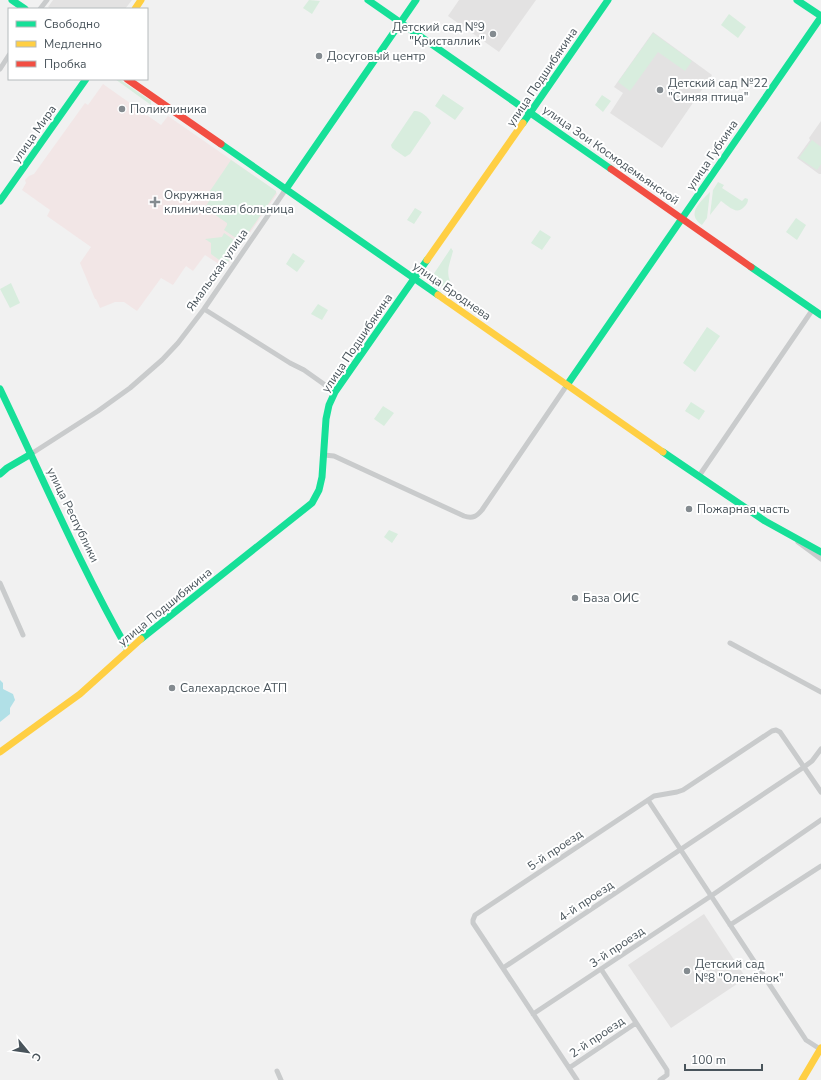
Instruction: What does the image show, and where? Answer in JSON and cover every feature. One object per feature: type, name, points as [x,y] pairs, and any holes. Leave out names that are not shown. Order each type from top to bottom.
[{"type":"main road","points":[[12,0],[24,8]]},
{"type":"main road","name":"улица Зои Космодемьянской","points":[[368,0],[821,315]]},
{"type":"main road","name":"Ямальская улица","points":[[286,189],[416,0]]},
{"type":"main road","name":"улица Подшибякина","points":[[0,752],[80,694],[147,633],[309,506],[316,497],[321,485],[327,413],[335,392],[531,113],[608,0]]},
{"type":"main road","points":[[797,0],[821,16]]},
{"type":"main road","name":"улица Губкина","points":[[567,385],[821,16]]},
{"type":"main road","name":"улица Мира","points":[[0,201],[85,80]]},
{"type":"main road","name":"улица Броднева","points":[[128,80],[765,521],[789,536],[821,552]]},
{"type":"main road","name":"улица Республики","points":[[0,388],[114,627],[128,650]]},
{"type":"main road","points":[[0,474],[7,468],[31,454]]},
{"type":"main road","points":[[802,1080],[821,1048]]},
{"type":"street","points":[[41,8],[47,0]]},
{"type":"street","points":[[0,69],[8,57]]},
{"type":"street","name":"Ямальская улица","points":[[31,454],[98,411],[130,388],[162,360],[178,343],[204,309],[286,189]]},
{"type":"street","points":[[204,309],[290,363],[304,370],[335,392]]},
{"type":"street","points":[[699,476],[813,309]]},
{"type":"street","points":[[324,455],[334,456],[464,516],[472,518],[482,510],[567,385]]},
{"type":"street","points":[[789,536],[821,559]]},
{"type":"street","points":[[0,583],[23,635]]},
{"type":"street","points":[[730,643],[821,692]]},
{"type":"street","name":"5-й проезд","points":[[503,968],[474,923],[473,918],[648,800],[658,795],[683,790],[772,731],[776,730],[780,732],[804,767]]},
{"type":"street","name":"4-й проезд","points":[[503,968],[804,767],[812,761],[821,749]]},
{"type":"street","points":[[804,767],[821,792]]},
{"type":"street","points":[[648,800],[806,1040],[821,1048]]},
{"type":"street","name":"3-й проезд","points":[[533,1014],[711,896],[821,820]]},
{"type":"street","points":[[730,925],[821,866]]},
{"type":"street","points":[[503,968],[577,1080]]},
{"type":"street","points":[[600,969],[668,1073],[666,1077],[660,1080]]},
{"type":"street","name":"2-й проезд","points":[[569,1068],[636,1023]]},
{"type":"street","points":[[277,1071],[281,1080]]},
{"type":"shaded area","points":[[53,0],[132,0],[126,8],[48,7]]},
{"type":"shaded area","name":"Детский сад №9 \"Кристаллик\"","points":[[459,0],[536,0],[499,52],[448,16]]},
{"type":"shaded area","name":"Детский сад №22 \"Синяя птица\"","points":[[653,32],[712,75],[662,148],[610,113],[623,93],[614,87]]},
{"type":"shaded area","name":"Окружная клиническая больница","points":[[103,84],[161,125],[168,116],[276,191],[277,194],[225,268],[205,255],[193,271],[186,266],[173,285],[161,278],[137,311],[124,302],[115,302],[100,308],[80,263],[91,247],[47,216],[50,210],[22,190],[26,183],[25,180],[34,174],[85,103],[88,105]]},
{"type":"shaded area","points":[[821,121],[821,174],[819,174],[797,158]]},
{"type":"shaded area","name":"Детский сад №8 \"Оленёнок\"","points":[[704,914],[746,978],[671,1028],[628,965]]},
{"type":"green space","points":[[309,0],[320,1],[312,14],[303,8]]},
{"type":"green space","points":[[729,14],[746,27],[738,38],[721,25]]},
{"type":"green space","points":[[653,33],[692,61],[685,71],[658,52],[630,91],[618,82]]},
{"type":"green space","points":[[116,80],[120,80],[151,101],[151,105]]},
{"type":"green space","points":[[443,94],[464,108],[455,120],[435,106]]},
{"type":"green space","points":[[602,95],[611,101],[603,112],[595,105]]},
{"type":"green space","points":[[414,111],[424,114],[431,123],[410,154],[405,157],[392,148],[391,145]]},
{"type":"green space","points":[[812,140],[821,147],[821,164],[817,170],[799,158]]},
{"type":"green space","points":[[231,160],[276,191],[242,242],[224,230],[227,223],[205,208],[209,201],[210,191]]},
{"type":"green space","points":[[718,182],[724,185],[722,188],[742,201],[745,198],[748,199],[746,205],[740,210],[735,210],[721,201],[710,215],[713,190]]},
{"type":"green space","points":[[710,192],[707,218],[702,225],[695,217],[696,208]]},
{"type":"green space","points":[[415,208],[422,212],[414,224],[407,220]]},
{"type":"green space","points":[[796,218],[806,225],[797,240],[786,232]]},
{"type":"green space","points":[[540,230],[551,237],[542,250],[531,243]]},
{"type":"green space","points":[[224,233],[240,244],[226,265],[211,254],[211,243],[205,239],[222,237]]},
{"type":"green space","points":[[451,248],[453,251],[448,275],[454,291],[452,293],[431,278]]},
{"type":"green space","points":[[293,253],[305,261],[297,272],[286,264]]},
{"type":"green space","points":[[11,283],[20,303],[10,308],[0,289]]},
{"type":"green space","points":[[318,304],[328,310],[322,320],[311,314]]},
{"type":"green space","points":[[707,327],[720,336],[695,372],[683,363]]},
{"type":"green space","points":[[691,402],[705,411],[699,420],[685,411]]},
{"type":"green space","points":[[383,406],[394,413],[384,426],[374,419]]},
{"type":"green space","points":[[389,530],[398,534],[392,543],[384,537]]},
{"type":"water","points":[[0,680],[3,683],[3,689],[13,694],[15,700],[10,708],[10,714],[0,722]]},
{"type":"traffic: fast","points":[[12,0],[24,8]]},
{"type":"traffic: fast","points":[[368,0],[611,169]]},
{"type":"traffic: fast","points":[[286,189],[416,0]]},
{"type":"traffic: fast","points":[[523,123],[608,0]]},
{"type":"traffic: fast","points":[[797,0],[821,16]]},
{"type":"traffic: fast","points":[[567,385],[821,17]]},
{"type":"traffic: fast","points":[[0,201],[85,80]]},
{"type":"traffic: fast","points":[[221,144],[438,295]]},
{"type":"traffic: fast","points":[[141,639],[312,503],[319,490],[322,477],[326,419],[329,405],[335,392],[427,260]]},
{"type":"traffic: fast","points":[[751,267],[821,315]]},
{"type":"traffic: fast","points":[[0,389],[77,553],[128,650]]},
{"type":"traffic: fast","points":[[663,452],[765,521],[821,552]]},
{"type":"traffic: fast","points":[[0,474],[7,468],[31,454]]},
{"type":"traffic: slow","points":[[136,8],[141,0]]},
{"type":"traffic: slow","points":[[427,260],[523,123]]},
{"type":"traffic: slow","points":[[438,295],[663,452]]},
{"type":"traffic: slow","points":[[0,752],[80,694],[141,639]]},
{"type":"traffic: slow","points":[[802,1080],[821,1048]]},
{"type":"traffic: jam","points":[[128,80],[221,144]]},
{"type":"traffic: jam","points":[[611,169],[751,267]]},
{"type":"place","name":"Детский сад №9 \"Кристаллик\"","points":[[493,34]]},
{"type":"place","name":"Досуговый центр","points":[[319,56]]},
{"type":"place","name":"Детский сад №22 \"Синяя птица\"","points":[[660,90]]},
{"type":"place","name":"Поликлиника","points":[[122,109]]},
{"type":"place","name":"Окружная клиническая больница","points":[[155,202]]},
{"type":"place","name":"Пожарная часть","points":[[689,509]]},
{"type":"place","name":"База ОИС","points":[[575,598]]},
{"type":"place","name":"Салехардское АТП","points":[[172,688]]},
{"type":"place","name":"Детский сад №8 \"Оленёнок\"","points":[[687,971]]}]
